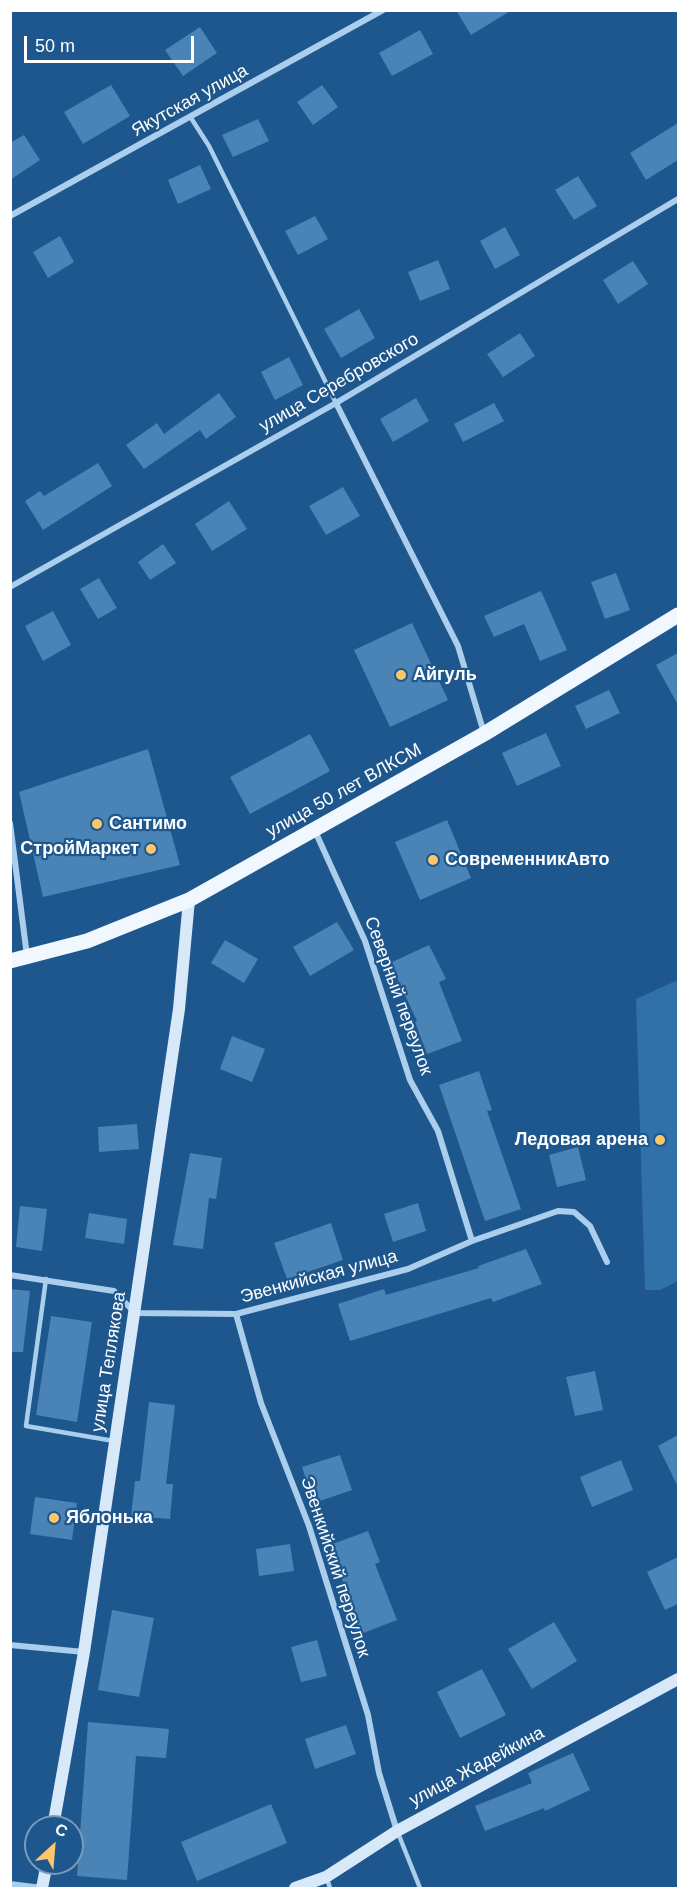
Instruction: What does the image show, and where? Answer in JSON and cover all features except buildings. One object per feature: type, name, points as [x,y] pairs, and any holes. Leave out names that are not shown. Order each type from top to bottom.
[{"type":"main road","name":"улица 50 лет ВЛКСМ","points":[[10,961],[87,941],[189,900],[484,734],[678,615]]},
{"type":"main road","name":"улица Теплякова","points":[[55,1815],[84,1652],[135,1313],[179,1009],[189,900]]},
{"type":"main road","name":"улица Жадейкина","points":[[295,1888],[328,1883],[397,1831],[678,1679]]},
{"type":"street","name":"Якутская улица","points":[[10,216],[383,10]]},
{"type":"street","name":"улица Серебровского","points":[[10,587],[336,403],[678,199]]},
{"type":"street","points":[[336,403],[458,646],[484,734]]},
{"type":"street","points":[[10,823],[27,957]]},
{"type":"street","name":"Северный переулок","points":[[315,831],[365,941],[410,1080],[438,1131],[472,1241]]},
{"type":"street","name":"Эвенкийская улица","points":[[135,1313],[236,1314],[408,1269],[472,1241],[558,1211],[574,1212],[591,1226],[607,1262]]},
{"type":"street","points":[[10,1275],[114,1291],[135,1313]]},
{"type":"street","name":"Эвенкийский переулок","points":[[236,1314],[261,1403],[309,1526],[368,1715],[379,1773],[397,1831]]},
{"type":"street","points":[[10,1645],[84,1652]]},
{"type":"street","points":[[10,1884],[42,1888]]},
{"type":"lane","points":[[191,118],[209,146],[336,403]]},
{"type":"lane","points":[[46,1279],[26,1426],[115,1441]]},
{"type":"lane","points":[[397,1831],[420,1888]]},
{"type":"shaded area","name":"Ледовая арена","points":[[678,980],[678,1281],[660,1290],[645,1290],[636,999]]},
{"type":"place","name":"Айгуль","points":[[401,675]]},
{"type":"place","name":"Сантимо","points":[[97,824]]},
{"type":"place","name":"СтройМаркет","points":[[151,849]]},
{"type":"place","name":"СовременникАвто","points":[[433,860]]},
{"type":"place","name":"Ледовая арена","points":[[660,1140]]},
{"type":"place","name":"Яблонька","points":[[54,1518]]}]
